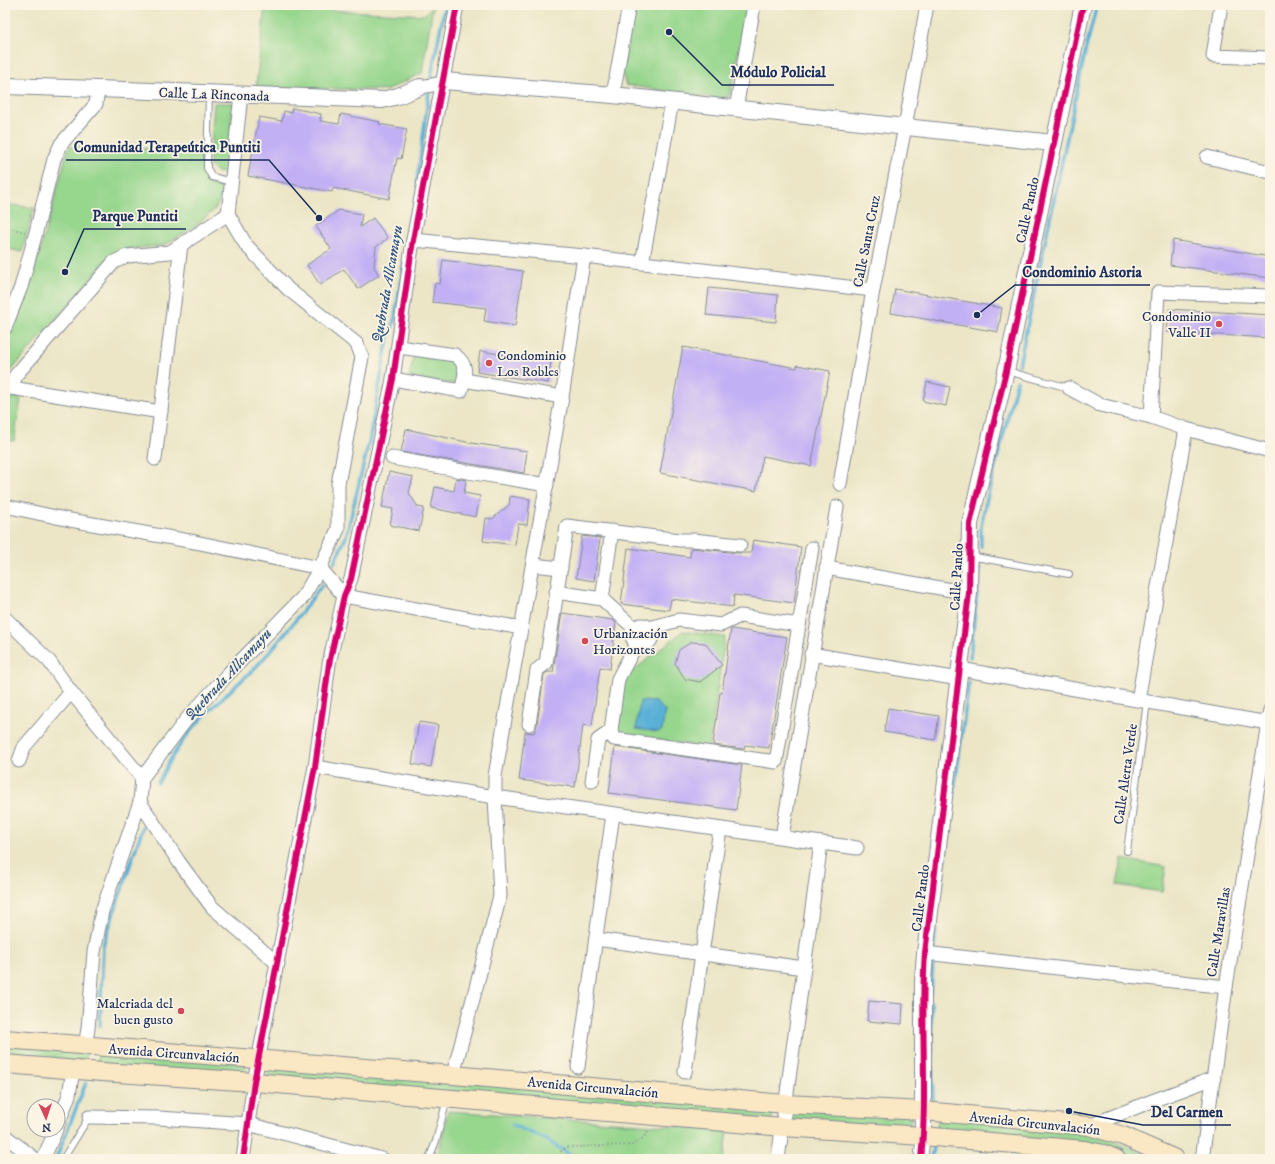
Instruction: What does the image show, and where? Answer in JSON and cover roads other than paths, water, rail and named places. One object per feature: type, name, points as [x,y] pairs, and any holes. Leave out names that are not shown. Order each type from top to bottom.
[{"type":"main road","name":"Avenida Circunvalación","points":[[5,1039],[454,1075],[785,1104],[924,1111],[1089,1126],[1123,1136],[1175,1159]]},
{"type":"main road","name":"Avenida Circunvalación","points":[[5,1064],[254,1082],[783,1127],[923,1136],[1084,1150],[1104,1154],[1116,1159]]},
{"type":"street","points":[[243,1159],[254,1082],[315,767],[329,664],[344,596],[351,579],[393,379],[399,347],[413,240],[441,83],[457,5]]},
{"type":"street","points":[[613,95],[629,5]]},
{"type":"street","points":[[736,109],[754,5]]},
{"type":"street","name":"Calle Santa Cruz","points":[[840,484],[873,290],[927,5]]},
{"type":"street","name":"Calle Pando","points":[[920,1159],[924,1111],[923,981],[925,953],[969,593],[970,524],[1006,371],[1083,5]]},
{"type":"street","points":[[1221,5],[1213,56],[1270,58]]},
{"type":"street","points":[[420,88],[441,83],[613,95],[1053,143]]},
{"type":"street","name":"Calle La Rinconada","points":[[5,86],[382,100],[420,88]]},
{"type":"street","points":[[5,328],[21,287],[36,236],[54,159],[61,144],[96,104],[98,89]]},
{"type":"street","points":[[84,1046],[88,1029],[94,952],[102,911],[140,802],[142,778],[186,720],[227,675],[303,597],[320,568],[338,529],[338,484],[362,357],[357,344],[288,289],[246,245],[228,214],[241,95]]},
{"type":"street","points":[[642,263],[672,102]]},
{"type":"street","points":[[1207,157],[1270,172]]},
{"type":"street","points":[[161,412],[9,388],[15,376],[114,262],[127,256],[170,252],[228,214]]},
{"type":"street","points":[[413,240],[584,256],[873,290]]},
{"type":"street","points":[[154,459],[181,245]]},
{"type":"street","points":[[454,1075],[500,896],[495,776],[547,485],[584,256]]},
{"type":"street","points":[[1151,417],[1158,292],[1270,296]]},
{"type":"street","points":[[393,379],[461,390],[464,380],[464,365],[461,359],[455,355],[399,347]]},
{"type":"street","points":[[464,380],[562,397]]},
{"type":"street","points":[[1069,388],[1100,405],[1151,417],[1186,429],[1270,451]]},
{"type":"street","points":[[1143,701],[1186,429]]},
{"type":"street","points":[[392,458],[547,485]]},
{"type":"street","points":[[5,506],[70,520],[195,542],[320,568],[344,596],[521,628]]},
{"type":"street","points":[[782,838],[811,654],[837,507]]},
{"type":"street","points":[[529,724],[537,670],[546,663],[567,526],[680,540],[740,545]]},
{"type":"street","points":[[602,600],[612,531]]},
{"type":"street","points":[[637,643],[618,679],[610,731],[614,739],[776,762],[812,548]]},
{"type":"street","points":[[533,565],[561,568]]},
{"type":"street","points":[[826,568],[969,593]]},
{"type":"street","points":[[556,592],[602,600],[635,629]]},
{"type":"street","points":[[635,629],[643,626],[649,628],[679,620],[721,625],[740,616],[799,624]]},
{"type":"street","points":[[6,622],[49,660],[71,692],[142,778]]},
{"type":"street","points":[[635,629],[633,638],[637,643],[643,645],[651,640],[652,634],[649,628]]},
{"type":"street","points":[[811,654],[1143,701],[1269,716]]},
{"type":"street","points":[[19,761],[24,747],[71,692]]},
{"type":"street","name":"Calle Maravillas","points":[[1202,1159],[1226,987],[1265,768],[1269,716]]},
{"type":"street","points":[[592,781],[598,740],[610,731]]},
{"type":"street","points":[[315,767],[495,797],[857,848]]},
{"type":"street","points":[[140,802],[178,862],[212,907],[278,964]]},
{"type":"street","points":[[578,1068],[613,814]]},
{"type":"street","points":[[685,1072],[720,829]]},
{"type":"street","points":[[778,1159],[821,843]]},
{"type":"street","points":[[596,939],[804,968]]},
{"type":"street","points":[[925,953],[1226,987]]},
{"type":"street","points":[[66,1104],[69,1096],[73,1070]]},
{"type":"street","points":[[1089,1126],[1214,1078]]},
{"type":"street","points":[[89,1117],[159,1118],[248,1124],[382,1159]]},
{"type":"street","points":[[5,1136],[35,1159]]},
{"type":"street","points":[[43,1159],[52,1138]]},
{"type":"lane","points":[[209,93],[207,168],[212,177],[232,182]]},
{"type":"lane","points":[[1006,371],[1069,388]]},
{"type":"lane","points":[[970,556],[1069,574]]},
{"type":"lane","name":"Calle Alerta Verde","points":[[1127,851],[1143,701]]},
{"type":"lane","points":[[429,1159],[436,1141],[447,1099]]},
{"type":"lane","points":[[63,1159],[89,1117]]},
{"type":"water","points":[[640,701],[656,702],[665,711],[662,730],[658,732],[636,729]]},
{"type":"waterway","name":"Quebrada Allcamayu","points":[[417,182],[431,77],[445,5]]},
{"type":"waterway","points":[[1019,365],[1086,48],[1097,5]]},
{"type":"waterway","name":"Quebrada Allcamayu","points":[[334,563],[346,537],[369,442],[386,348],[395,317],[404,261]]},
{"type":"waterway","points":[[981,547],[981,526],[985,506],[1017,381]]},
{"type":"waterway","points":[[970,657],[980,568]]},
{"type":"waterway","name":"Quebrada Allcamayu","points":[[158,783],[172,757],[200,720],[253,670],[289,629],[322,585]]},
{"type":"waterway","points":[[939,901],[969,682]]},
{"type":"waterway","name":"Quebrada Allcamayu","points":[[100,1026],[103,945],[143,827]]},
{"type":"waterway","points":[[934,950],[937,921]]},
{"type":"waterway","points":[[931,993],[933,962]]},
{"type":"waterway","points":[[931,1003],[933,1102]]},
{"type":"waterway","name":"Quebrada Allcamayu","points":[[56,1159],[86,1083]]},
{"type":"waterway","points":[[513,1125],[545,1139],[578,1159]]},
{"type":"waterway","points":[[931,1159],[933,1147]]},
{"type":"place","name":"Módulo Policial","points":[[669,32]]},
{"type":"place","name":"Comunidad Terapeútica Puntiti","points":[[319,218]]},
{"type":"place","name":"Parque Puntiti","points":[[65,272]]},
{"type":"place","name":"Condominio Astoria","points":[[977,315]]},
{"type":"place","name":"Condominio Valle II","points":[[1219,324]]},
{"type":"place","name":"Condominio Los Robles","points":[[489,363]]},
{"type":"place","name":"Urbanización Horizontes","points":[[585,641]]},
{"type":"place","name":"Malcriada del buen gusto","points":[[181,1011]]},
{"type":"place","name":"Del Carmen","points":[[1069,1111]]}]
